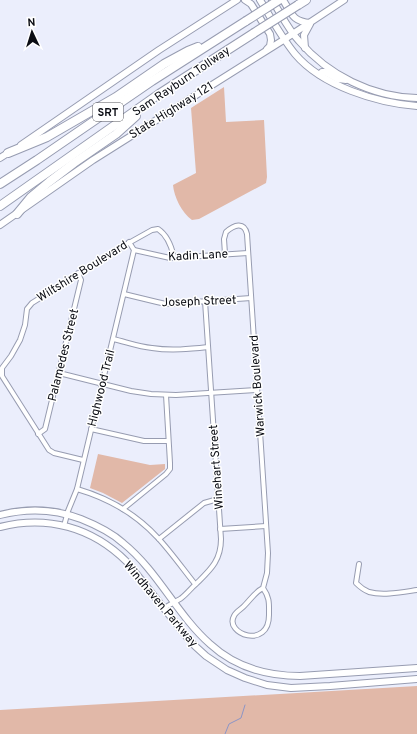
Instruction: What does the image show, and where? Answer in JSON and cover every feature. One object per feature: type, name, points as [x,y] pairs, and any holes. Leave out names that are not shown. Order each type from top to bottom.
[{"type":"highway","name":"Sam Rayburn Tollway","points":[[0,184],[152,81],[279,0]]},
{"type":"highway","name":"Sam Rayburn Tollway","points":[[0,206],[159,94],[306,0]]},
{"type":"highway","points":[[8,153],[47,137],[116,96],[164,64],[188,51],[216,40]]},
{"type":"highway","points":[[16,214],[31,197],[74,163],[116,134],[159,94]]},
{"type":"main road","points":[[0,158],[43,131],[159,50],[237,0]]},
{"type":"main road","points":[[245,0],[251,4],[270,34],[270,46],[263,52]]},
{"type":"main road","points":[[260,0],[291,48],[301,60],[320,76],[371,98],[392,103],[417,106]]},
{"type":"main road","points":[[272,0],[293,34],[306,48],[329,68],[351,82]]},
{"type":"main road","points":[[283,0],[295,18],[302,22],[310,22],[304,35],[306,48]]},
{"type":"main road","name":"State Highway 121","points":[[0,225],[93,160],[293,34],[344,0]]},
{"type":"main road","points":[[263,52],[280,46],[291,48]]},
{"type":"main road","points":[[320,76],[322,72],[324,72],[338,79],[387,94],[417,98]]},
{"type":"main road","name":"Windhaven Parkway","points":[[0,515],[12,512],[31,511],[67,514],[95,525],[113,535],[134,552],[190,622],[211,645],[240,664],[256,670],[281,675],[300,676],[417,668]]},
{"type":"main road","name":"Windhaven Parkway","points":[[0,527],[26,522],[47,522],[87,534],[103,543],[116,552],[132,568],[186,636],[200,651],[234,674],[253,682],[274,686],[301,688],[417,679]]},
{"type":"main road","points":[[329,674],[330,686]]},
{"type":"street","name":"Warwick Boulevard","points":[[225,254],[224,234],[229,229],[239,225],[243,227],[247,231],[266,526],[268,563],[263,588],[268,598],[269,618],[268,624],[263,632],[257,636],[246,636],[234,627],[232,622],[233,617],[255,594],[263,588]]},
{"type":"street","name":"Wiltshire Boulevard","points":[[83,460],[51,452],[48,449],[4,380],[2,368],[20,340],[25,325],[27,308],[30,304],[78,273],[150,230],[159,230],[162,233],[172,249],[174,258]]},
{"type":"street","points":[[129,242],[134,250]]},
{"type":"street","name":"Kadin Lane","points":[[134,250],[166,258],[248,253]]},
{"type":"street","name":"Highwood Trail","points":[[64,526],[76,489],[134,250]]},
{"type":"street","name":"Palamedes Street","points":[[38,434],[45,429],[59,373],[82,280],[78,273]]},
{"type":"street","name":"Joseph Street","points":[[124,294],[166,304],[251,298]]},
{"type":"street","name":"Winehart Street","points":[[164,608],[186,595],[209,571],[217,558],[220,547],[205,301]]},
{"type":"street","points":[[113,339],[148,348],[176,349],[208,347]]},
{"type":"street","points":[[59,373],[144,393],[166,395],[257,390]]},
{"type":"street","points":[[123,509],[168,472],[170,466],[166,395]]},
{"type":"street","points":[[91,429],[144,441],[168,441]]},
{"type":"street","points":[[76,489],[105,499],[123,509],[139,521],[159,539],[195,584]]},
{"type":"street","points":[[159,539],[204,503],[218,499]]},
{"type":"street","points":[[220,529],[266,526]]},
{"type":"street","points":[[359,564],[356,583],[369,592],[380,593],[417,590]]},
{"type":"shaded area","points":[[224,87],[226,122],[264,120],[266,183],[199,219],[192,220],[188,217],[179,204],[173,185],[196,173],[191,108]]},
{"type":"shaded area","points":[[98,454],[150,465],[165,464],[165,469],[122,503],[90,488]]},
{"type":"shaded area","points":[[417,686],[417,734],[0,734],[0,710]]},
{"type":"waterway","points":[[225,734],[229,724],[241,718],[245,705]]}]
